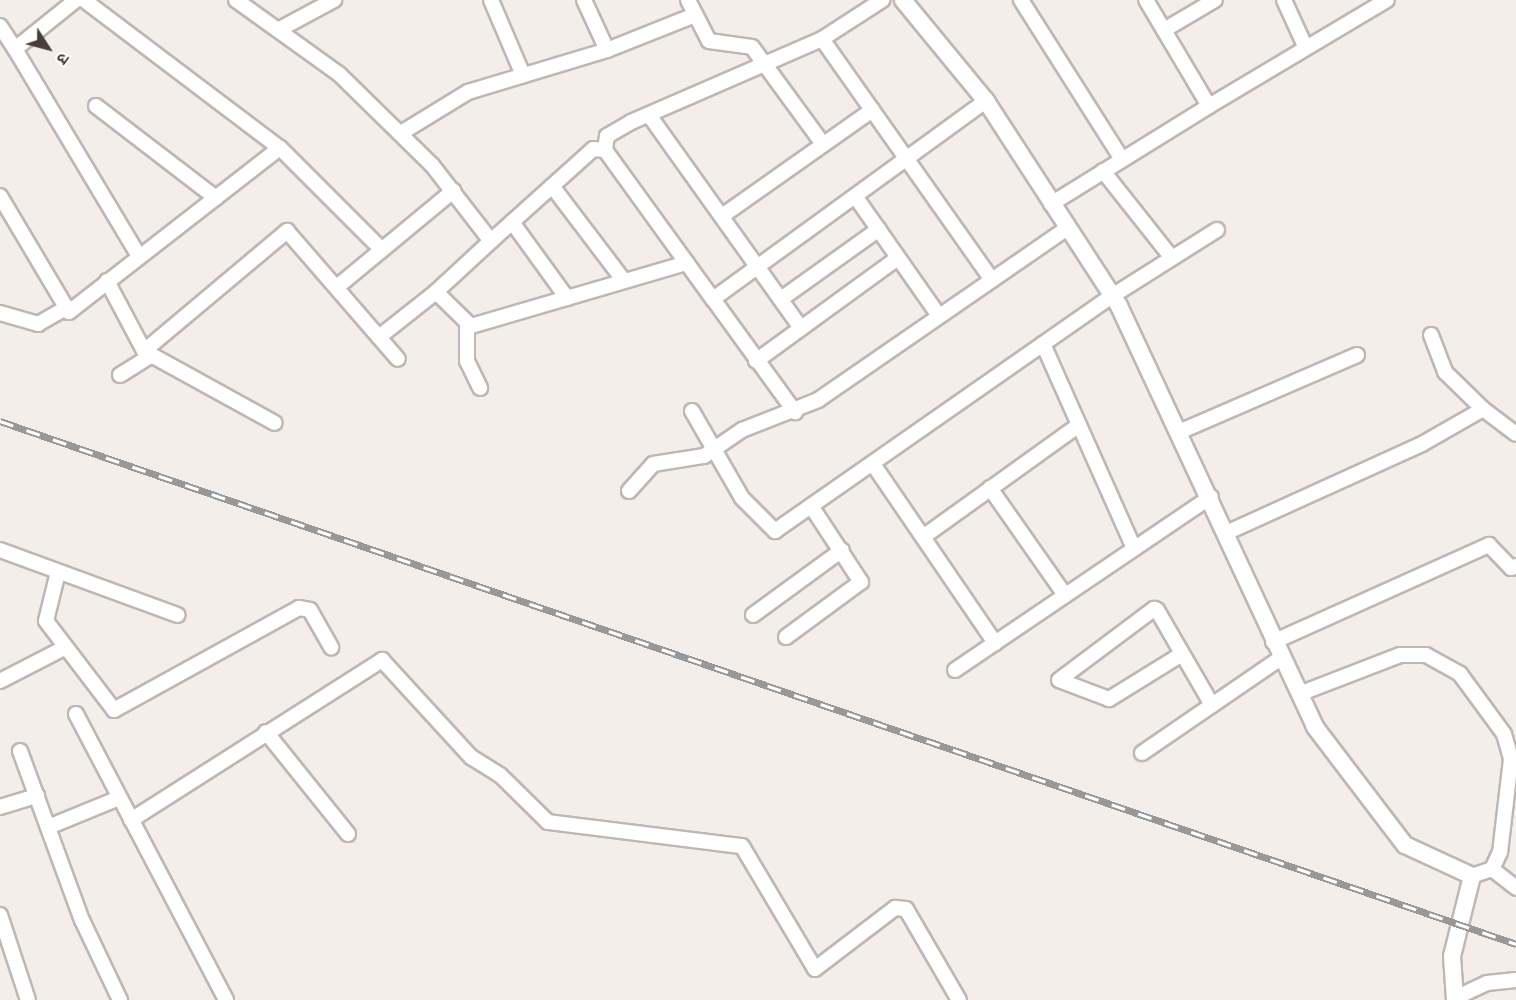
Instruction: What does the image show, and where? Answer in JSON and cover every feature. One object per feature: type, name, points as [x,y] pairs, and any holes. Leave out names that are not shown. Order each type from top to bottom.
[{"type":"street","points":[[15,49],[76,0]]},
{"type":"street","points":[[84,0],[280,148],[382,250]]},
{"type":"street","points":[[236,0],[339,74],[401,133],[453,191],[491,241]]},
{"type":"street","points":[[278,30],[334,0]]},
{"type":"street","points":[[491,0],[523,75]]},
{"type":"street","points":[[584,0],[608,50]]},
{"type":"street","points":[[688,0],[709,41],[748,45],[823,144]]},
{"type":"street","points":[[795,412],[605,150],[608,136],[822,39],[882,0]]},
{"type":"street","points":[[903,0],[986,101],[1112,296],[1211,497],[1273,642],[1315,727],[1405,845],[1472,876],[1492,869],[1500,852],[1510,749],[1460,674],[1426,655],[1400,655],[1299,694]]},
{"type":"street","points":[[1021,0],[1122,159]]},
{"type":"street","points":[[1146,0],[1209,106]]},
{"type":"street","points":[[1164,30],[1215,0]]},
{"type":"street","points":[[1284,0],[1305,46]]},
{"type":"street","points":[[1051,204],[1305,46],[1387,0]]},
{"type":"street","points":[[401,133],[468,92],[608,50],[695,15]]},
{"type":"street","points":[[0,26],[139,256]]},
{"type":"street","points":[[822,39],[992,280]]},
{"type":"street","points":[[713,299],[986,101]]},
{"type":"street","points":[[96,106],[216,198]]},
{"type":"street","points":[[722,216],[873,110]]},
{"type":"street","points":[[650,115],[801,328]]},
{"type":"street","points":[[0,196],[69,312],[280,148]]},
{"type":"street","points":[[379,337],[436,292],[593,149],[605,150]]},
{"type":"street","points":[[1103,171],[1172,258]]},
{"type":"street","points":[[552,186],[624,281]]},
{"type":"street","points":[[337,287],[453,191]]},
{"type":"street","points":[[855,196],[939,316]]},
{"type":"street","points":[[512,222],[567,298]]},
{"type":"street","points":[[628,491],[652,464],[696,458],[717,449],[742,430],[795,412],[1067,228]]},
{"type":"street","points":[[781,298],[879,229]]},
{"type":"street","points":[[692,411],[717,449],[742,498],[771,529],[811,506],[873,464],[1112,296],[1217,230]]},
{"type":"street","points":[[120,375],[282,232],[291,233],[398,359]]},
{"type":"street","points":[[756,361],[898,258]]},
{"type":"street","points":[[467,326],[687,263]]},
{"type":"street","points":[[107,281],[147,353],[276,423]]},
{"type":"street","points":[[436,292],[467,326],[467,361],[480,388]]},
{"type":"street","points":[[0,313],[38,324],[66,308]]},
{"type":"street","points":[[1431,335],[1445,372],[1483,409],[1516,434]]},
{"type":"street","points":[[1044,344],[1134,548]]},
{"type":"street","points":[[1179,432],[1357,355]]},
{"type":"street","points":[[1226,533],[1422,444],[1483,409]]},
{"type":"street","points":[[923,537],[1079,424]]},
{"type":"street","points":[[873,464],[995,643]]},
{"type":"street","points":[[990,488],[1065,595]]},
{"type":"street","points":[[954,670],[1211,497]]},
{"type":"street","points":[[786,637],[859,585],[861,578],[811,506]]},
{"type":"street","points":[[1273,642],[1489,545],[1514,571]]},
{"type":"street","points":[[0,550],[178,615]]},
{"type":"street","points":[[753,615],[842,550]]},
{"type":"street","points":[[58,572],[46,621],[64,648],[114,710],[300,608],[310,610],[331,647]]},
{"type":"street","points":[[1182,654],[1108,699],[1059,680],[1151,610],[1157,610],[1212,705]]},
{"type":"street","points":[[0,681],[64,648]]},
{"type":"street","points":[[1142,753],[1281,658]]},
{"type":"street","points":[[131,820],[377,662],[387,662],[471,757],[500,775],[548,822],[742,846],[815,969],[895,908],[906,909],[959,1000]]},
{"type":"street","points":[[76,714],[226,1000]]},
{"type":"street","points":[[266,732],[348,834]]},
{"type":"street","points":[[20,751],[48,827],[120,1000]]},
{"type":"street","points":[[0,807],[37,796]]},
{"type":"street","points":[[48,827],[119,798]]},
{"type":"street","points":[[1492,869],[1516,888]]},
{"type":"street","points":[[1472,876],[1452,956],[1455,999],[1487,983],[1516,980]]},
{"type":"street","points":[[0,915],[6,956],[28,1000]]},
{"type":"railway","points":[[0,421],[1516,944]]}]
